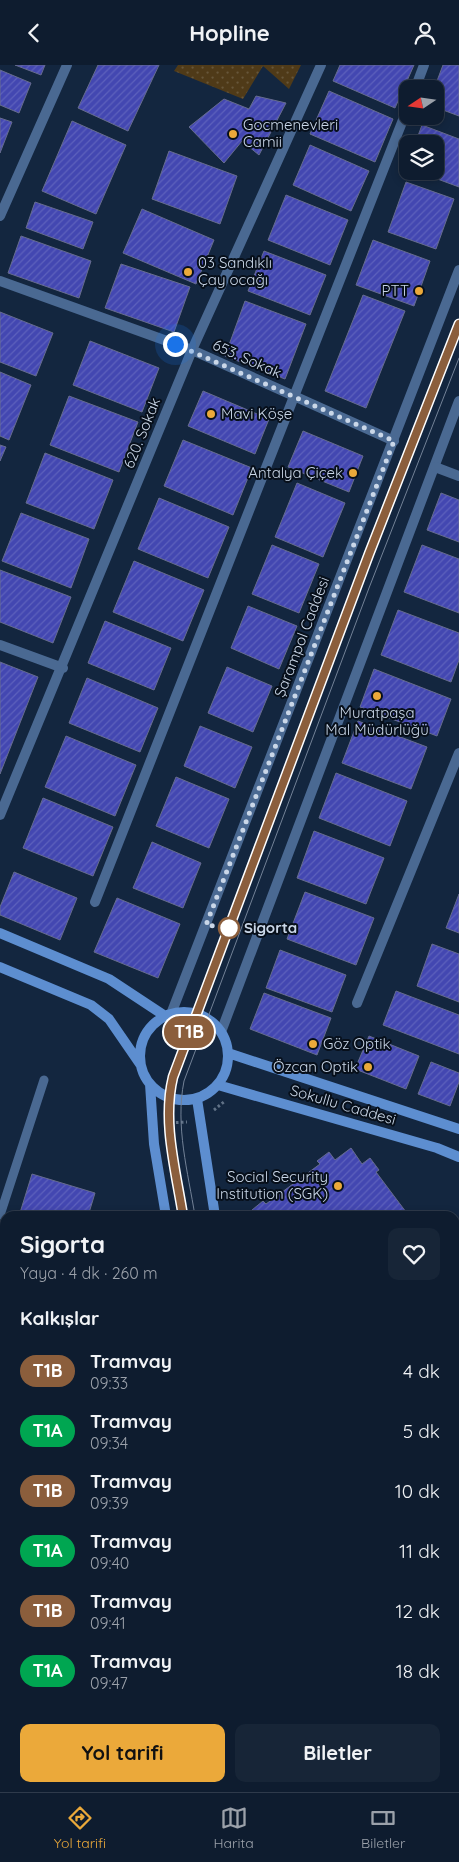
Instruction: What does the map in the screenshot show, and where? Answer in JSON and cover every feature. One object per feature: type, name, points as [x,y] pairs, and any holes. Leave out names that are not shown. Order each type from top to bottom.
[{"type":"main road","points":[[0,933],[110,979],[168,1015]]},
{"type":"main road","points":[[0,967],[91,1005],[109,1019],[140,1064],[150,1084],[154,1144],[165,1211]]},
{"type":"main road","points":[[140,1064],[140,1050],[145,1036],[153,1025],[168,1015],[184,1012],[202,1016],[221,1032],[228,1053],[228,1065],[218,1085],[197,1099],[180,1101],[168,1098],[150,1084]]},
{"type":"main road","name":"Sokullu Caddesi","points":[[228,1053],[459,1129]]},
{"type":"main road","name":"Sokullu Caddesi","points":[[218,1085],[437,1148],[459,1157]]},
{"type":"main road","points":[[197,1099],[214,1211]]},
{"type":"street","points":[[0,216],[67,65]]},
{"type":"street","name":"620. Sokak","points":[[0,815],[63,668],[192,351],[321,65]]},
{"type":"street","points":[[418,80],[424,65]]},
{"type":"street","points":[[95,902],[401,125]]},
{"type":"street","name":"Şarampol Caddesi","points":[[168,1015],[394,441],[459,270]]},
{"type":"street","name":"653. Sokak","points":[[0,281],[192,351],[394,441]]},
{"type":"street","points":[[221,1032],[459,401]]},
{"type":"street","points":[[435,467],[459,476]]},
{"type":"street","points":[[0,645],[63,668]]},
{"type":"street","points":[[357,1003],[459,753]]},
{"type":"lane","points":[[1,1211],[44,1080]]},
{"type":"shaded area","points":[[178,65],[301,65],[289,89],[263,66],[243,99],[174,71]]},
{"type":"building","points":[[15,65],[45,65],[41,75]]},
{"type":"building","points":[[98,65],[159,65],[128,131],[78,108]]},
{"type":"building","points":[[340,65],[414,65],[407,80],[399,80],[399,99],[395,108],[333,81]]},
{"type":"building","points":[[443,65],[459,65],[459,116],[444,110],[444,80],[437,80]]},
{"type":"building","points":[[0,70],[31,83],[19,113],[0,105]]},
{"type":"building","points":[[329,91],[393,119],[375,162],[310,134]]},
{"type":"building","name":"Gocmenevleri Camii","points":[[256,96],[286,103],[259,155],[242,141],[224,163],[189,127],[224,99],[249,109]]},
{"type":"building","points":[[0,118],[12,122],[0,153]]},
{"type":"building","points":[[72,121],[126,145],[96,214],[42,191]]},
{"type":"building","points":[[422,125],[459,139],[459,187],[440,180],[444,180],[444,135],[418,135]]},
{"type":"building","points":[[310,145],[369,171],[351,211],[293,185]]},
{"type":"building","points":[[169,151],[237,176],[220,224],[152,199]]},
{"type":"building","points":[[406,182],[454,199],[436,249],[388,232]]},
{"type":"building","points":[[286,195],[348,220],[330,265],[268,240]]},
{"type":"building","points":[[35,202],[93,222],[83,249],[26,228]]},
{"type":"building","points":[[142,209],[214,240],[196,284],[123,253]]},
{"type":"building","points":[[21,236],[91,261],[79,298],[8,273]]},
{"type":"building","points":[[373,240],[430,261],[414,306],[356,285]]},
{"type":"building","points":[[264,251],[326,275],[310,315],[248,291]]},
{"type":"building","points":[[121,264],[190,287],[174,332],[105,308]]},
{"type":"building","points":[[363,295],[405,311],[366,408],[325,391]]},
{"type":"building","points":[[245,301],[306,324],[285,379],[225,356]]},
{"type":"building","points":[[0,312],[53,333],[36,376],[0,362]]},
{"type":"building","points":[[90,341],[159,368],[142,412],[73,385]]},
{"type":"building","points":[[0,372],[31,385],[9,440],[0,436]]},
{"type":"building","points":[[203,391],[269,419],[255,454],[188,426]]},
{"type":"building","points":[[69,396],[138,422],[119,472],[50,445]]},
{"type":"building","points":[[303,431],[363,456],[349,492],[288,467]]},
{"type":"building","points":[[183,440],[252,468],[233,515],[164,486]]},
{"type":"building","points":[[0,445],[6,447],[0,461]]},
{"type":"building","points":[[45,453],[113,480],[94,529],[26,503]]},
{"type":"building","points":[[297,483],[345,503],[323,557],[275,537]]},
{"type":"building","points":[[441,493],[459,500],[459,542],[427,530]]},
{"type":"building","points":[[159,498],[229,527],[208,578],[138,549]]},
{"type":"building","points":[[21,513],[89,539],[71,588],[2,561]]},
{"type":"building","points":[[272,545],[319,564],[299,613],[252,594]]},
{"type":"building","points":[[422,545],[459,559],[459,613],[404,592]]},
{"type":"building","points":[[134,561],[204,590],[183,641],[113,612]]},
{"type":"building","points":[[0,570],[71,597],[53,643],[0,622]]},
{"type":"building","points":[[248,606],[297,626],[279,669],[231,648]]},
{"type":"building","points":[[398,610],[459,633],[459,660],[451,682],[381,655]]},
{"type":"building","points":[[105,621],[171,648],[154,690],[88,663]]},
{"type":"building","points":[[0,662],[38,677],[0,774]]},
{"type":"building","points":[[227,667],[272,686],[253,732],[208,713]]},
{"type":"building","points":[[374,669],[451,699],[437,736],[360,707]]},
{"type":"building","points":[[87,678],[158,708],[140,752],[69,723]]},
{"type":"building","points":[[358,721],[427,747],[411,789],[342,763]]},
{"type":"building","points":[[200,726],[252,747],[235,788],[184,766]]},
{"type":"building","points":[[66,736],[136,765],[115,816],[45,787]]},
{"type":"building","points":[[336,773],[407,801],[390,846],[319,818]]},
{"type":"building","points":[[176,777],[229,799],[209,848],[156,826]]},
{"type":"building","points":[[43,798],[113,827],[93,876],[23,848]]},
{"type":"building","points":[[314,831],[384,858],[366,904],[297,878]]},
{"type":"building","points":[[152,842],[201,863],[183,908],[133,888]]},
{"type":"building","points":[[14,872],[77,898],[60,940],[0,915],[0,907]]},
{"type":"building","points":[[305,892],[374,918],[356,965],[287,939]]},
{"type":"building","points":[[459,894],[459,933],[446,928]]},
{"type":"building","points":[[117,898],[180,924],[158,978],[94,952]]},
{"type":"building","points":[[432,944],[459,954],[459,1002],[417,986]]},
{"type":"building","points":[[280,950],[346,975],[332,1012],[266,988]]},
{"type":"building","points":[[396,991],[459,1015],[459,1054],[383,1025]]},
{"type":"building","points":[[264,993],[331,1018],[317,1055],[250,1029]]},
{"type":"building","points":[[369,1036],[419,1056],[406,1089],[355,1069]]},
{"type":"building","points":[[431,1062],[459,1073],[459,1082],[450,1106],[418,1094]]},
{"type":"building","name":"Social Security Institution (SGK)","points":[[351,1148],[362,1164],[370,1158],[379,1170],[376,1172],[405,1211],[252,1210],[263,1201],[266,1204],[320,1164],[317,1161],[329,1152],[335,1160]]},
{"type":"building","points":[[32,1174],[95,1193],[90,1211],[21,1211]]},
{"type":"tram line","points":[[182,1211],[169,1129],[170,1093],[173,1076],[369,554],[459,324]]},
{"type":"tram line","name":"T1B","points":[[182,1211],[168,1123],[168,1098],[173,1077],[369,554],[459,324]]},
{"type":"tram line","points":[[194,1211],[182,1132],[181,1115],[184,1081],[369,588],[459,358]]},
{"type":"place","name":"Gocmenevleri Camii","points":[[233,134]]},
{"type":"place","name":"03 Sandıklı Çay ocağı","points":[[188,272]]},
{"type":"place","name":"PTT","points":[[419,291]]},
{"type":"place","name":"Mavi Köşe","points":[[211,414]]},
{"type":"place","name":"Antalya Çiçek","points":[[353,473]]},
{"type":"place","name":"Muratpaşa Mal Müdürlüğü","points":[[377,696]]},
{"type":"place","name":"Sigorta","points":[[229,928]]},
{"type":"place","name":"Göz Optik","points":[[313,1044]]},
{"type":"place","name":"Özcan Optik","points":[[368,1067]]},
{"type":"place","name":"Social Security Institution (SGK)","points":[[338,1186]]},
{"type":"route","points":[[175,344],[394,441],[206,925],[229,928]]}]
